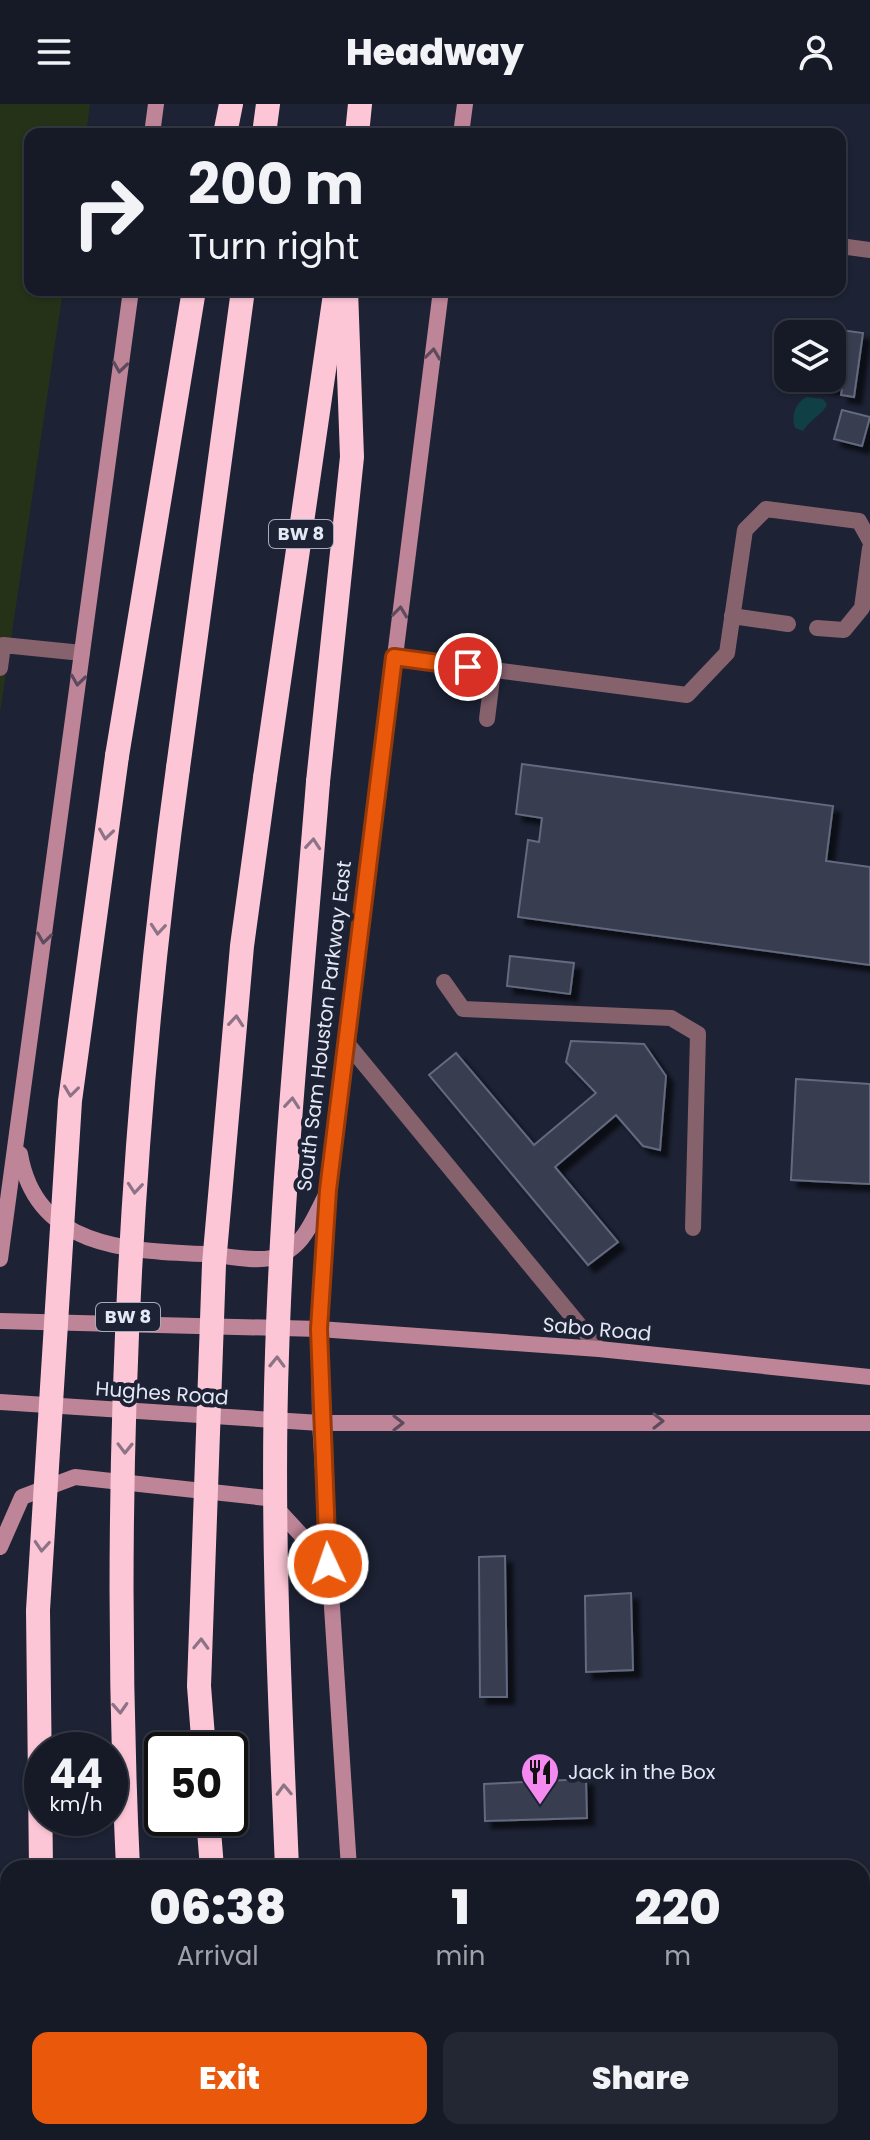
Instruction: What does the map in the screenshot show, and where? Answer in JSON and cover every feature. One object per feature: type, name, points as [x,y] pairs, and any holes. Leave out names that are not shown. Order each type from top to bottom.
[{"type":"highway","points":[[226,128],[231,104]]},
{"type":"highway","points":[[265,128],[268,104]]},
{"type":"highway","points":[[358,128],[360,104]]},
{"type":"highway","points":[[41,1860],[38,1610],[70,1101],[117,756],[193,296]]},
{"type":"highway","name":"BW 8","points":[[128,1860],[120,1692],[130,1240],[160,899],[242,296]]},
{"type":"highway","name":"BW 8","points":[[203,1732],[199,1686],[214,1264],[242,946],[335,296]]},
{"type":"highway","points":[[287,1860],[275,1567],[277,1355],[289,1138],[318,782],[352,457],[346,296]]},
{"type":"highway","points":[[209,1836],[211,1860]]},
{"type":"main road","points":[[153,128],[156,104]]},
{"type":"main road","points":[[462,128],[465,104]]},
{"type":"main road","points":[[0,1259],[130,296]]},
{"type":"main road","name":"South Sam Houston Parkway East","points":[[348,1860],[320,1423],[319,1329],[328,1190],[440,296]]},
{"type":"main road","points":[[17,1137],[25,1183],[48,1215],[88,1239],[142,1251],[271,1258],[304,1239],[328,1190]]},
{"type":"main road","points":[[0,1321],[319,1329]]},
{"type":"main road","name":"Sabo Road","points":[[319,1329],[599,1349],[870,1377]]},
{"type":"main road","name":"Hughes Road","points":[[0,1402],[320,1423]]},
{"type":"main road","points":[[320,1423],[870,1423]]},
{"type":"main road","points":[[0,1547],[22,1497],[75,1477],[267,1498],[328,1564]]},
{"type":"street","points":[[846,247],[870,250]]},
{"type":"street","points":[[394,657],[687,695],[727,653],[745,530],[766,509],[859,521],[870,541]]},
{"type":"street","points":[[817,628],[844,630],[862,608],[870,548]]},
{"type":"street","points":[[732,616],[788,624]]},
{"type":"street","points":[[0,668],[3,645],[82,653]]},
{"type":"street","points":[[487,719],[493,671]]},
{"type":"street","points":[[444,982],[463,1009],[671,1018],[698,1034],[693,1228]]},
{"type":"street","points":[[346,1042],[599,1349]]},
{"type":"shaded area","points":[[0,104],[90,104],[87,128],[24,128],[24,296],[62,296],[0,713]]},
{"type":"shaded area","points":[[806,397],[823,399],[827,404],[803,431],[795,428],[794,414]]},
{"type":"building","points":[[846,331],[863,333],[854,397],[841,395],[846,392]]},
{"type":"building","points":[[842,410],[870,417],[862,446],[834,439]]},
{"type":"building","points":[[522,764],[833,806],[826,861],[870,867],[870,965],[518,917],[528,840],[539,842],[542,818],[516,814]]},
{"type":"building","points":[[510,956],[574,963],[570,994],[507,986]]},
{"type":"building","points":[[571,1041],[644,1044],[666,1076],[660,1150],[643,1146],[616,1115],[555,1167],[618,1242],[588,1265],[429,1075],[456,1053],[534,1145],[596,1093],[566,1062]]},
{"type":"building","points":[[796,1079],[870,1084],[870,1184],[791,1180]]},
{"type":"building","points":[[505,1556],[507,1697],[480,1697],[479,1557]]},
{"type":"building","points":[[631,1593],[633,1670],[586,1672],[585,1596]]},
{"type":"building","points":[[586,1779],[587,1818],[485,1821],[484,1784]]},
{"type":"place","name":"Jack in the Box","points":[[540,1806]]},
{"type":"route","points":[[328,1564],[320,1423],[319,1329],[328,1190],[394,657],[468,667]]}]
